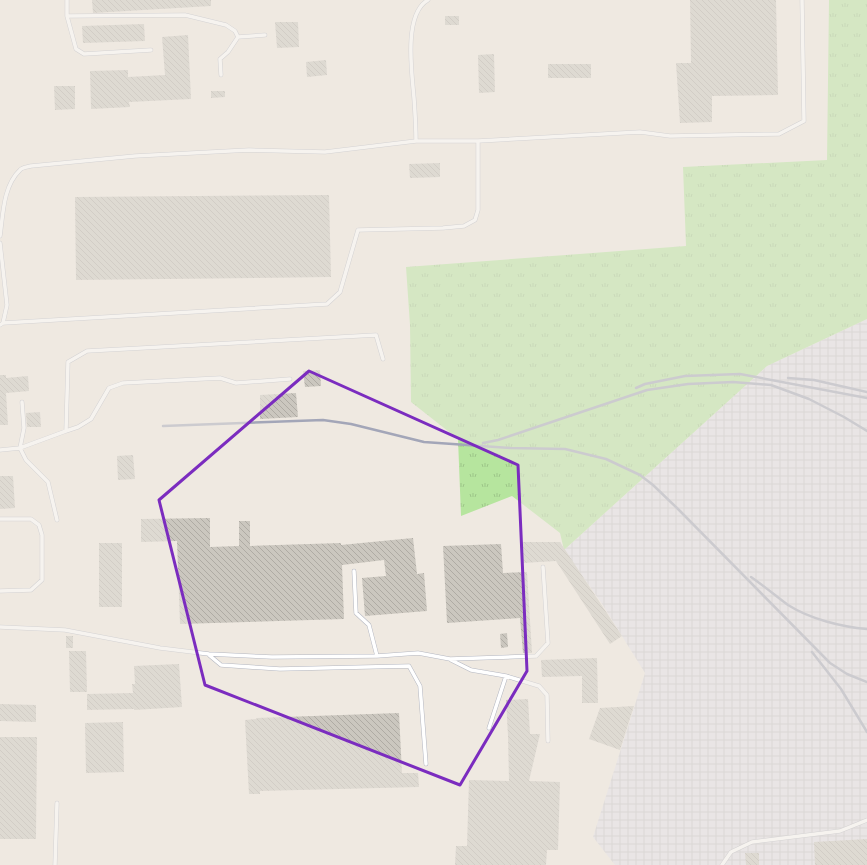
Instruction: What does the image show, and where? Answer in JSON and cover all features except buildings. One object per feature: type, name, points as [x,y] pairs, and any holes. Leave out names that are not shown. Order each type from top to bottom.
[{"type":"lane","points":[[67,0],[67,16],[76,49],[84,54],[151,50]]},
{"type":"lane","points":[[416,141],[410,50],[414,18],[424,2],[428,0]]},
{"type":"lane","points":[[0,236],[7,192],[14,177],[21,169],[31,166],[135,156],[249,150],[325,152],[416,141],[478,141],[640,132],[670,136],[779,134],[804,121],[802,0]]},
{"type":"lane","points":[[67,16],[185,15],[226,25],[235,31],[238,37]]},
{"type":"lane","points":[[238,37],[265,35]]},
{"type":"lane","points":[[221,76],[220,59],[233,46],[238,37]]},
{"type":"lane","points":[[0,243],[7,305],[2,324],[327,304],[340,292],[358,230],[443,228],[464,226],[475,220],[478,210],[478,141]]},
{"type":"lane","points":[[66,431],[68,362],[87,351],[376,335],[383,359]]},
{"type":"lane","points":[[0,450],[20,448],[78,428],[91,419],[109,388],[124,383],[220,378],[236,383],[290,380]]},
{"type":"lane","points":[[22,402],[24,428],[20,448],[26,460],[48,482],[57,520]]},
{"type":"lane","points":[[0,519],[31,519],[39,525],[42,535],[42,580],[31,590],[0,591]]},
{"type":"lane","points":[[0,627],[65,630],[160,648],[209,654],[272,657],[377,656],[418,653],[450,659],[536,656],[548,643],[543,567]]},
{"type":"lane","points":[[354,571],[356,613],[369,625],[377,656]]},
{"type":"lane","points":[[209,654],[221,665],[280,669],[409,666],[420,686],[426,764]]},
{"type":"lane","points":[[450,659],[471,670],[506,676],[539,686],[547,695],[548,741]]},
{"type":"lane","points":[[489,728],[506,676]]},
{"type":"lane","points":[[55,865],[57,802]]},
{"type":"lane","points":[[722,865],[731,852],[752,842],[840,830],[867,820]]},
{"type":"highlighted area","points":[[309,371],[518,465],[527,671],[460,785],[205,685],[159,500]]},
{"type":"shaded area","points":[[867,319],[867,865],[615,865],[593,837],[645,673],[602,604],[564,550],[767,366]]},
{"type":"green space","points":[[829,0],[867,0],[867,319],[767,366],[564,550],[560,533],[512,496],[461,516],[458,439],[411,402],[410,325],[406,267],[686,246],[683,167],[827,160]]},
{"type":"railway","points":[[636,388],[645,384],[685,376],[740,374],[867,398]]},
{"type":"railway","points":[[788,378],[814,380],[867,392]]},
{"type":"railway","points":[[483,443],[498,440],[647,390],[688,384],[733,382],[771,385],[809,399],[867,431]]},
{"type":"railway","points":[[163,426],[323,420],[351,424],[424,442],[510,448],[565,449],[606,459],[640,475],[653,485],[830,663],[847,674],[867,682]]},
{"type":"railway","points":[[751,577],[797,610],[816,618],[837,624],[867,629]]},
{"type":"railway","points":[[812,652],[841,689],[867,732]]}]
